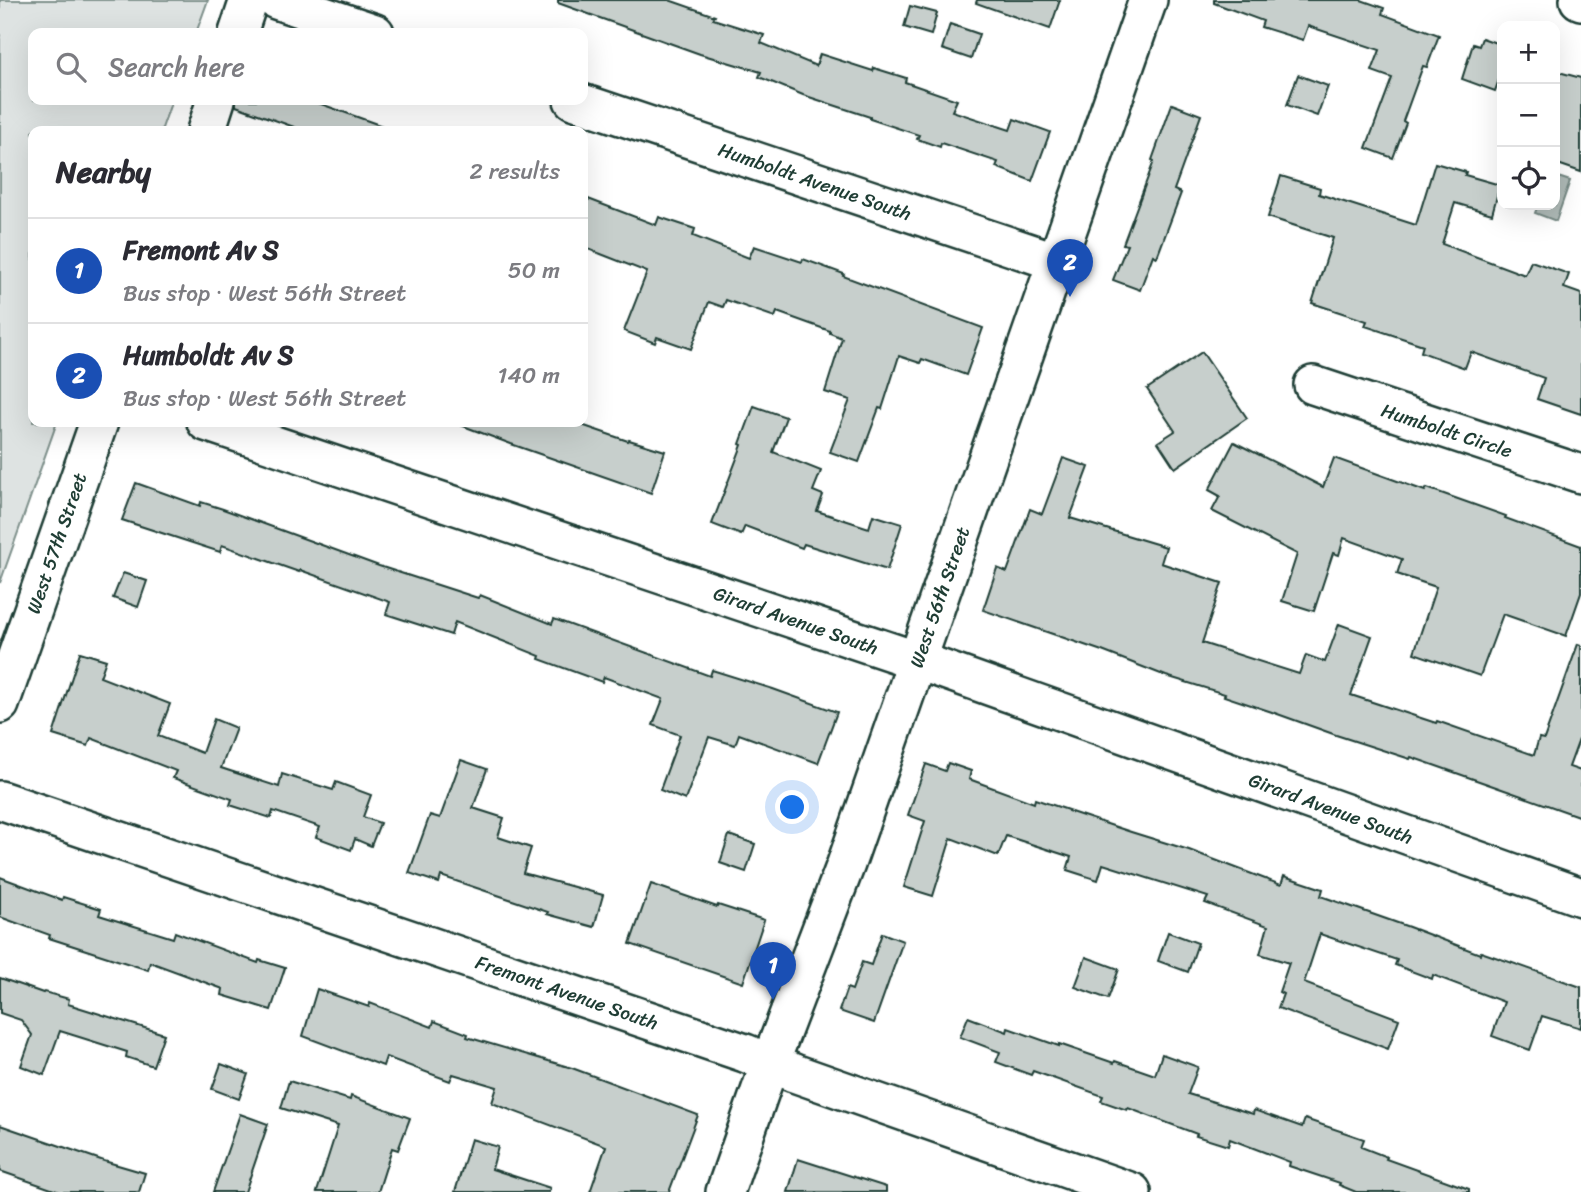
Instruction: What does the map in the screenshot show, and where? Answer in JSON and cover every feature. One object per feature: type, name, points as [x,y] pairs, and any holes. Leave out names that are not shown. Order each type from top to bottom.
[{"type":"street","points":[[240,28],[248,0]]},
{"type":"street","points":[[276,0],[360,28]]},
{"type":"street","name":"West 56th Street","points":[[725,1192],[770,1063],[846,864],[1148,0]]},
{"type":"street","points":[[208,126],[214,105]]},
{"type":"street","name":"Humboldt Avenue South","points":[[588,105],[1057,262]]},
{"type":"street","name":"Humboldt Circle","points":[[1313,385],[1581,474]]},
{"type":"street","name":"West 57th Street","points":[[0,704],[97,427]]},
{"type":"street","name":"Girard Avenue South","points":[[221,427],[917,661],[1581,897]]},
{"type":"street","name":"Fremont Avenue South","points":[[0,800],[745,1053],[1132,1192]]},
{"type":"shaded area","points":[[0,0],[208,0],[198,28],[28,28],[28,105],[170,105],[163,126],[28,126],[28,427],[55,427],[0,583]]},
{"type":"shaded area","points":[[1560,178],[1570,181],[1560,210]]},
{"type":"shaded area","points":[[1536,210],[1560,210],[1556,221],[1535,213]]},
{"type":"building","points":[[558,0],[669,0],[715,16],[713,19],[764,35],[761,43],[816,66],[820,54],[873,71],[874,68],[906,78],[905,82],[957,100],[952,111],[1010,130],[1014,119],[1050,132],[1032,181],[996,167],[998,162],[941,143],[940,147],[917,139],[919,135],[759,77],[761,72],[700,54],[558,3]]},
{"type":"building","points":[[977,0],[1060,0],[1050,29],[976,3]]},
{"type":"building","points":[[1214,0],[1361,0],[1384,8],[1382,14],[1439,35],[1427,67],[1423,66],[1393,158],[1366,148],[1392,78],[1372,71],[1380,50],[1308,26],[1303,40],[1261,27],[1263,21],[1214,3]]},
{"type":"building","points":[[910,6],[937,13],[931,35],[904,27]]},
{"type":"building","points":[[950,24],[979,34],[971,59],[942,49]]},
{"type":"building","points":[[1482,38],[1497,43],[1495,91],[1462,79],[1473,44],[1479,46]]},
{"type":"building","points":[[1560,72],[1581,78],[1581,172],[1560,165]]},
{"type":"building","points":[[1298,75],[1328,86],[1317,116],[1287,105]]},
{"type":"building","points":[[1172,104],[1201,115],[1174,190],[1181,193],[1157,257],[1153,255],[1140,290],[1113,280],[1127,245],[1123,244]]},
{"type":"building","points":[[324,105],[382,126],[291,126],[236,106]]},
{"type":"building","points":[[1435,163],[1497,184],[1492,214],[1455,203],[1442,244],[1525,275],[1531,261],[1569,274],[1564,288],[1581,294],[1581,414],[1537,399],[1544,378],[1471,352],[1465,368],[1421,352],[1423,345],[1365,326],[1367,321],[1312,303],[1333,238],[1268,217],[1281,176],[1320,188],[1319,194],[1416,225]]},
{"type":"building","points":[[588,199],[656,225],[659,217],[695,229],[693,236],[749,258],[754,246],[802,262],[803,259],[983,328],[966,375],[922,359],[920,363],[899,356],[882,409],[879,408],[859,462],[830,452],[850,400],[825,392],[842,338],[777,312],[775,317],[726,300],[723,307],[709,302],[691,349],[657,337],[655,343],[624,331],[647,272],[588,249]]},
{"type":"building","points":[[1202,352],[1247,418],[1175,468],[1158,442],[1175,431],[1147,389]]},
{"type":"building","points":[[754,406],[786,417],[773,452],[821,471],[813,491],[823,495],[817,511],[869,528],[873,515],[902,524],[887,570],[804,544],[802,548],[745,526],[741,535],[712,524]]},
{"type":"building","points":[[466,427],[587,427],[665,451],[651,493]]},
{"type":"building","points":[[1234,442],[1323,487],[1334,458],[1425,491],[1427,488],[1506,516],[1505,518],[1581,546],[1581,593],[1566,636],[1503,614],[1480,676],[1414,653],[1436,587],[1397,574],[1402,559],[1344,538],[1339,555],[1333,553],[1314,611],[1282,601],[1297,554],[1212,511],[1220,496],[1209,490]]},
{"type":"building","points":[[1063,458],[1089,467],[1070,518],[1166,547],[1161,563],[1222,583],[1202,643],[1299,674],[1306,655],[1325,662],[1339,624],[1372,636],[1351,695],[1534,755],[1539,738],[1544,739],[1578,644],[1581,645],[1581,734],[1569,767],[1581,771],[1581,817],[1411,757],[1410,759],[1336,735],[983,610],[997,568],[1007,572],[1030,509],[1042,514]]},
{"type":"building","points":[[136,483],[200,506],[201,502],[223,509],[379,566],[478,598],[480,595],[552,624],[554,619],[710,676],[712,670],[837,712],[818,763],[739,734],[735,745],[709,737],[685,800],[660,790],[680,735],[653,725],[663,699],[604,677],[602,682],[539,659],[540,656],[455,622],[451,635],[386,614],[390,602],[300,570],[299,572],[222,545],[220,552],[122,520]]},
{"type":"building","points":[[123,573],[147,581],[138,607],[113,598]]},
{"type":"building","points":[[80,652],[106,660],[100,677],[170,704],[158,736],[202,753],[214,719],[236,728],[221,768],[279,787],[282,774],[333,790],[336,782],[371,795],[363,817],[380,823],[371,846],[355,839],[351,850],[316,837],[320,827],[273,811],[271,818],[230,805],[232,799],[173,778],[176,771],[91,738],[88,746],[53,735]]},
{"type":"building","points":[[461,760],[487,769],[473,808],[504,818],[498,837],[531,848],[523,873],[603,895],[594,927],[547,914],[548,912],[441,876],[439,883],[409,873],[430,815],[440,818]]},
{"type":"building","points":[[948,763],[971,771],[969,779],[1034,803],[1035,799],[1189,850],[1281,885],[1284,876],[1323,889],[1321,896],[1480,954],[1481,952],[1581,987],[1581,1028],[1542,1016],[1530,1050],[1492,1036],[1504,1002],[1433,975],[1432,979],[1395,965],[1397,960],[1320,934],[1304,983],[1399,1019],[1388,1049],[1278,1008],[1283,994],[1279,992],[1289,963],[1260,954],[1268,926],[1205,903],[1208,897],[1103,864],[1098,880],[1067,870],[1071,857],[1006,836],[998,856],[951,838],[933,896],[904,887],[925,821],[908,815],[926,764],[945,771]]},
{"type":"building","points":[[729,835],[755,844],[746,872],[720,863]]},
{"type":"building","points":[[0,877],[62,900],[63,897],[101,909],[99,915],[173,938],[175,932],[258,963],[259,960],[285,968],[271,1010],[222,995],[223,989],[150,962],[148,970],[49,938],[50,935],[0,917]]},
{"type":"building","points":[[651,884],[764,920],[743,983],[630,944]]},
{"type":"building","points":[[1168,932],[1198,943],[1188,972],[1158,961]]},
{"type":"building","points":[[882,933],[903,941],[874,1023],[839,1011],[847,988],[852,990],[862,962],[871,965]]},
{"type":"building","points":[[1086,957],[1119,969],[1108,999],[1075,987]]},
{"type":"building","points":[[0,978],[69,999],[68,1004],[164,1034],[153,1066],[126,1057],[127,1052],[60,1031],[44,1075],[21,1066],[32,1035],[21,1020],[0,1013]]},
{"type":"building","points":[[317,989],[369,1007],[370,1003],[432,1027],[434,1021],[468,1034],[467,1037],[572,1068],[698,1115],[669,1192],[590,1192],[606,1146],[492,1103],[497,1087],[453,1074],[450,1081],[386,1057],[383,1066],[303,1036]]},
{"type":"building","points":[[968,1017],[1007,1032],[1008,1028],[1155,1075],[1162,1054],[1198,1067],[1188,1094],[1253,1114],[1254,1110],[1302,1127],[1305,1119],[1364,1139],[1361,1147],[1387,1157],[1386,1159],[1469,1189],[1469,1192],[1356,1192],[1230,1139],[1228,1146],[1196,1136],[1197,1134],[1128,1108],[1127,1110],[1101,1101],[1103,1096],[1033,1071],[1031,1075],[996,1062],[1000,1052],[960,1037]]},
{"type":"building","points":[[221,1064],[248,1074],[239,1099],[212,1089]]},
{"type":"building","points":[[289,1081],[350,1100],[351,1096],[410,1118],[398,1150],[392,1148],[378,1192],[317,1192],[338,1126],[281,1108]]},
{"type":"building","points":[[240,1114],[268,1124],[245,1192],[213,1192]]},
{"type":"building","points":[[0,1125],[145,1173],[139,1192],[60,1192],[0,1171]]},
{"type":"building","points":[[471,1139],[498,1147],[492,1169],[550,1188],[549,1192],[455,1192]]},
{"type":"building","points":[[798,1159],[886,1187],[886,1192],[788,1192]]},
{"type":"place","name":"Humboldt Av S","points":[[1070,297]]},
{"type":"place","name":"Fremont Av S","points":[[773,1000]]}]
